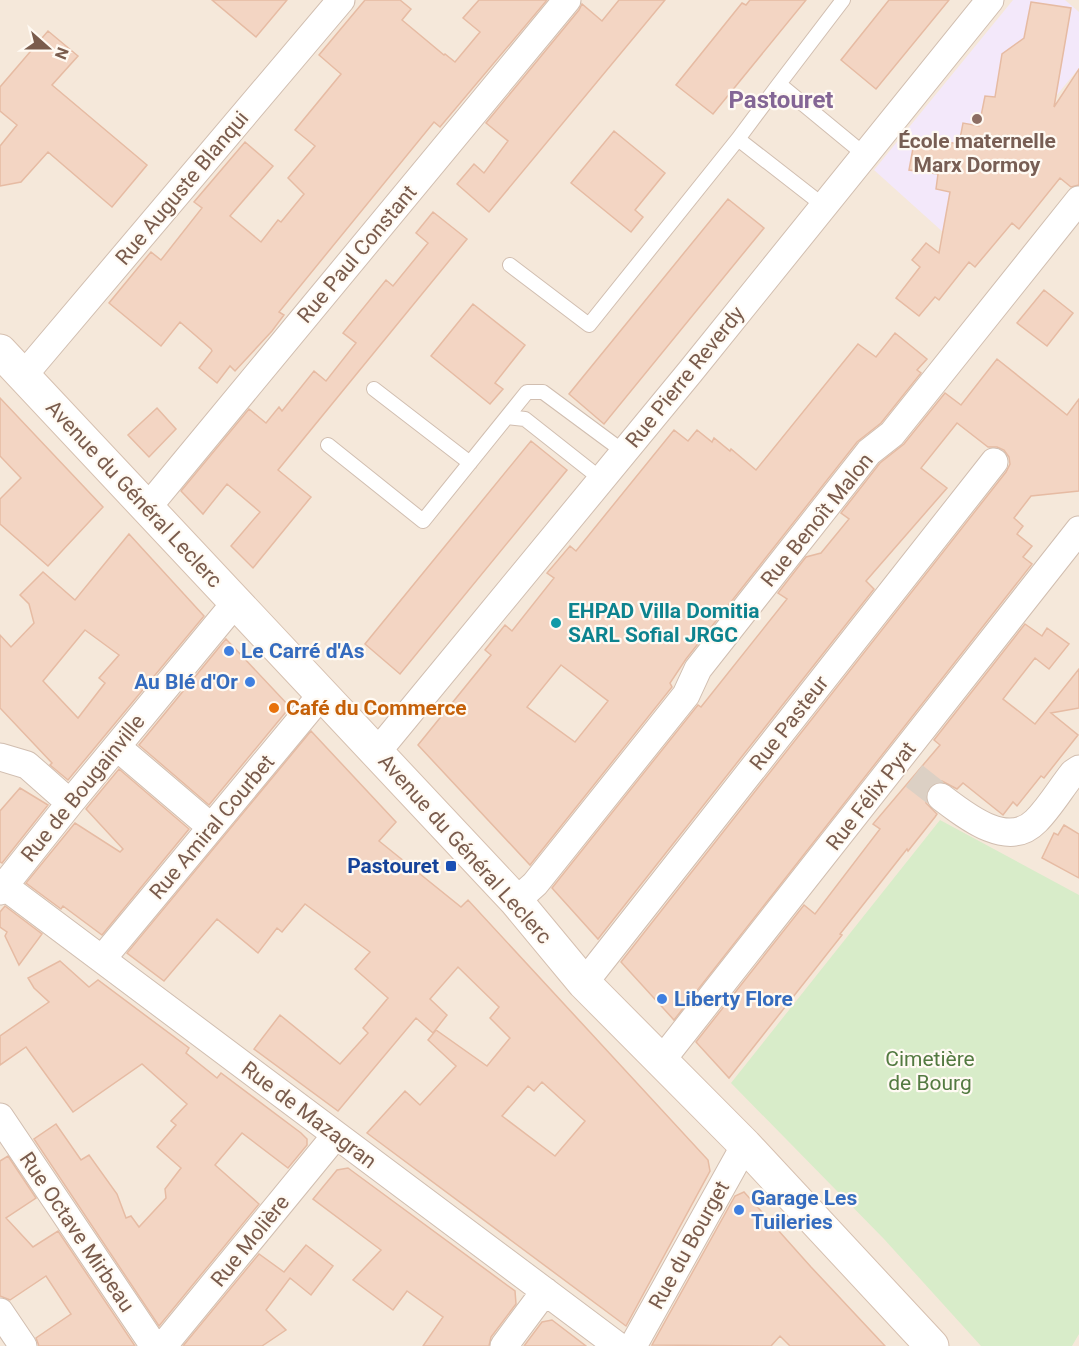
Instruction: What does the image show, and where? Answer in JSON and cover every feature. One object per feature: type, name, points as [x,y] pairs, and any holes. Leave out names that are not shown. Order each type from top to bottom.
[{"type":"main road","name":"Avenue du Général Leclerc","points":[[0,351],[516,901],[584,983],[745,1145],[932,1346]]},
{"type":"street","name":"Rue Auguste Blanqui","points":[[23,376],[341,0]]},
{"type":"street","name":"Rue Paul Constant","points":[[147,508],[567,0]]},
{"type":"street","name":"Rue Pierre Reverdy","points":[[377,752],[624,452],[990,0]]},
{"type":"street","name":"Rue Benoît Malon","points":[[516,901],[536,884],[686,695],[698,669],[869,452],[892,434],[1079,200]]},
{"type":"street","name":"Rue Pasteur","points":[[584,983],[994,462]]},
{"type":"street","name":"Rue Félix Pyat","points":[[661,1062],[906,769],[1079,530]]},
{"type":"street","name":"Rue de Bougainville","points":[[1,886],[236,602]]},
{"type":"street","name":"Rue Amiral Courbet","points":[[102,959],[322,694]]},
{"type":"street","points":[[117,747],[212,827]]},
{"type":"street","points":[[0,757],[27,765],[70,802]]},
{"type":"street","points":[[941,797],[963,813],[996,831],[1017,833],[1035,823],[1073,773],[1079,769]]},
{"type":"street","name":"Rue de Mazagran","points":[[1,886],[102,959],[618,1346]]},
{"type":"street","name":"Rue Octave Mirbeau","points":[[0,1118],[154,1346]]},
{"type":"street","name":"Rue Molière","points":[[163,1346],[336,1135]]},
{"type":"street","name":"Rue du Bourget","points":[[633,1346],[745,1145]]},
{"type":"street","points":[[504,1346],[545,1291]]},
{"type":"street","points":[[0,1311],[23,1346]]},
{"type":"lane","points":[[510,265],[589,325],[738,139],[843,0]]},
{"type":"lane","points":[[779,84],[865,155]]},
{"type":"lane","points":[[738,139],[824,206]]},
{"type":"lane","points":[[374,389],[470,463]]},
{"type":"lane","points":[[328,445],[423,521],[527,393],[543,392],[624,452]]},
{"type":"lane","points":[[507,417],[525,419],[601,479]]},
{"type":"shaded area","points":[[0,0],[1079,0],[1079,1346],[0,1346]]},
{"type":"shaded area","name":"École maternelle Marx Dormoy","points":[[1013,0],[1065,0],[1079,12],[1079,68],[944,233],[874,170]]},
{"type":"green space","name":"Cimetière de Bourg","points":[[940,820],[1079,895],[1079,1334],[1072,1346],[981,1346],[884,1239],[731,1083]]},
{"type":"building","points":[[212,0],[287,0],[256,37]]},
{"type":"building","points":[[365,0],[400,0],[411,9],[402,20],[455,62],[480,32],[463,18],[479,0],[547,0],[440,127],[434,122],[279,312],[284,315],[272,331],[235,371],[230,366],[217,383],[199,368],[212,351],[211,349],[180,322],[161,346],[109,303],[151,252],[161,260],[202,208],[194,202],[245,142],[273,166],[230,216],[261,242],[278,220],[281,222],[304,194],[288,178],[315,146],[295,130],[341,74],[319,55]]},
{"type":"building","points":[[619,0],[665,0],[489,212],[457,184],[474,164],[484,173],[508,141],[486,123],[582,4],[602,21]]},
{"type":"building","points":[[750,0],[806,0],[713,114],[676,85],[742,3],[746,5]]},
{"type":"building","points":[[889,0],[949,0],[876,89],[841,60]]},
{"type":"building","points":[[1031,2],[1071,8],[1054,107],[1079,69],[1079,185],[1071,187],[1060,178],[1019,229],[1012,223],[975,267],[969,262],[939,300],[935,297],[919,316],[896,298],[920,267],[912,260],[926,243],[939,253],[950,192],[936,189],[938,174],[909,170],[915,137],[959,144],[963,123],[979,126],[985,96],[995,97],[1002,54],[1024,38]]},
{"type":"building","points":[[48,31],[78,56],[52,85],[147,165],[112,207],[48,152],[21,182],[0,186],[0,146],[17,125],[0,111],[0,87]]},
{"type":"building","points":[[614,131],[665,173],[635,210],[643,217],[631,232],[571,183]]},
{"type":"building","points":[[728,199],[764,228],[604,424],[569,394]]},
{"type":"building","points":[[433,212],[467,239],[278,470],[311,497],[253,568],[231,546],[260,512],[227,484],[203,514],[181,491],[249,409],[266,423],[279,407],[282,411],[314,371],[326,381],[356,343],[343,333],[386,280],[393,286],[428,243],[416,233]]},
{"type":"building","points":[[1044,290],[1073,313],[1047,346],[1017,323]]},
{"type":"building","points":[[473,304],[525,345],[495,383],[503,389],[490,404],[431,356]]},
{"type":"building","points":[[895,333],[927,359],[917,370],[921,373],[881,423],[857,442],[686,659],[670,683],[672,687],[530,865],[418,745],[491,655],[485,650],[505,625],[512,631],[554,578],[547,573],[570,546],[576,551],[674,430],[688,441],[697,430],[712,442],[714,438],[756,470],[858,344],[876,357]],"holes":[[[561,665],[608,701],[575,742],[527,707]]]},
{"type":"building","points":[[997,359],[1067,415],[1079,399],[1079,491],[1031,496],[1014,518],[1023,526],[1017,534],[1032,546],[1023,557],[1032,564],[674,1020],[621,962],[1006,472],[1010,464],[1009,457],[1004,450],[988,447],[957,423],[921,468],[947,488],[866,581],[874,589],[598,939],[552,888],[698,705],[701,707],[787,599],[778,593],[806,557],[821,553],[849,519],[841,513],[880,463],[904,444],[945,393],[961,405]]},
{"type":"building","points":[[0,398],[103,507],[48,566],[0,524],[0,499],[21,478],[0,456]]},
{"type":"building","points":[[157,408],[176,429],[149,457],[128,435]]},
{"type":"building","points":[[531,441],[567,470],[400,674],[365,644]]},
{"type":"building","points":[[129,534],[204,616],[68,780],[50,765],[52,763],[0,708],[0,635],[11,647],[34,623],[29,604],[20,595],[43,572],[75,600]],"holes":[[[85,630],[119,655],[99,678],[105,683],[78,718],[43,681]]]},
{"type":"building","points":[[1025,624],[1042,636],[1047,628],[1069,644],[1049,669],[1035,658],[1003,699],[1035,724],[1079,669],[1079,708],[1051,713],[1078,735],[1044,778],[1041,776],[1017,806],[1013,802],[1003,815],[963,783],[957,789],[942,781],[935,782],[929,787],[926,803],[937,814],[935,817],[908,851],[907,849],[729,1078],[696,1042],[804,905],[815,914],[880,829],[873,824],[940,745],[934,740]]},
{"type":"building","points":[[226,639],[290,707],[209,805],[139,745]]},
{"type":"building","points":[[311,731],[396,822],[379,841],[461,907],[468,900],[708,1160],[710,1171],[626,1326],[367,1133],[405,1091],[420,1105],[456,1066],[428,1040],[436,1030],[487,1066],[510,1038],[490,1018],[499,1007],[458,967],[430,999],[447,1015],[433,1033],[416,1018],[338,1111],[254,1049],[280,1015],[340,1064],[368,1033],[363,1028],[388,998],[355,969],[370,952],[305,904],[282,932],[277,928],[258,953],[217,919],[164,981],[127,953]],"holes":[[[542,1082],[585,1121],[555,1156],[502,1116],[528,1086],[534,1091]]]},
{"type":"building","points":[[119,769],[189,829],[102,935],[63,906],[61,909],[26,883],[75,823],[120,852],[123,849],[86,809]]},
{"type":"building","points":[[20,788],[48,805],[2,863],[0,862],[0,811]]},
{"type":"building","points":[[1064,825],[1079,834],[1079,878],[1042,858],[1054,833],[1058,835]]},
{"type":"building","points":[[5,906],[42,934],[19,965],[5,936],[7,932],[0,927],[0,912]]},
{"type":"building","points":[[60,961],[89,987],[98,980],[189,1048],[186,1053],[217,1078],[221,1073],[307,1139],[307,1145],[288,1168],[242,1133],[215,1165],[259,1204],[159,1326],[34,1139],[56,1124],[81,1160],[89,1155],[117,1194],[126,1218],[131,1216],[139,1227],[166,1198],[165,1189],[181,1168],[157,1147],[176,1125],[171,1121],[187,1104],[142,1064],[73,1112],[26,1047],[0,1065],[0,1036],[49,1002],[34,988],[28,978]]},
{"type":"building","points":[[8,1156],[36,1198],[6,1218],[33,1247],[58,1231],[135,1346],[39,1346],[36,1338],[71,1314],[46,1276],[10,1300],[0,1296],[0,1161]]},
{"type":"building","points":[[348,1168],[515,1291],[516,1304],[491,1337],[489,1346],[423,1346],[443,1317],[407,1291],[393,1310],[353,1280],[381,1250],[313,1199],[337,1170]]},
{"type":"building","points":[[744,1192],[885,1346],[790,1346],[780,1336],[771,1346],[652,1345],[735,1196]]},
{"type":"building","points":[[306,1245],[333,1266],[311,1295],[290,1278],[266,1310],[286,1330],[262,1346],[183,1346],[259,1254],[284,1272]]},
{"type":"building","points":[[552,1320],[586,1346],[524,1346],[542,1322]]},
{"type":"tunnel","points":[[914,776],[941,797]]},
{"type":"place","name":"École maternelle Marx Dormoy","points":[[977,119]]},
{"type":"place","name":"EHPAD Villa Domitia SARL Sofial JRGC","points":[[556,623]]},
{"type":"place","name":"Le Carré d'As","points":[[229,651]]},
{"type":"place","name":"Au Blé d'Or","points":[[250,682]]},
{"type":"place","name":"Café du Commerce","points":[[274,708]]},
{"type":"place","name":"Pastouret","points":[[451,866]]},
{"type":"place","name":"Liberty Flore","points":[[662,999]]},
{"type":"place","name":"Garage Les Tuileries","points":[[739,1210]]},
{"type":"district","name":"Pastouret","points":[[781,100]]}]
